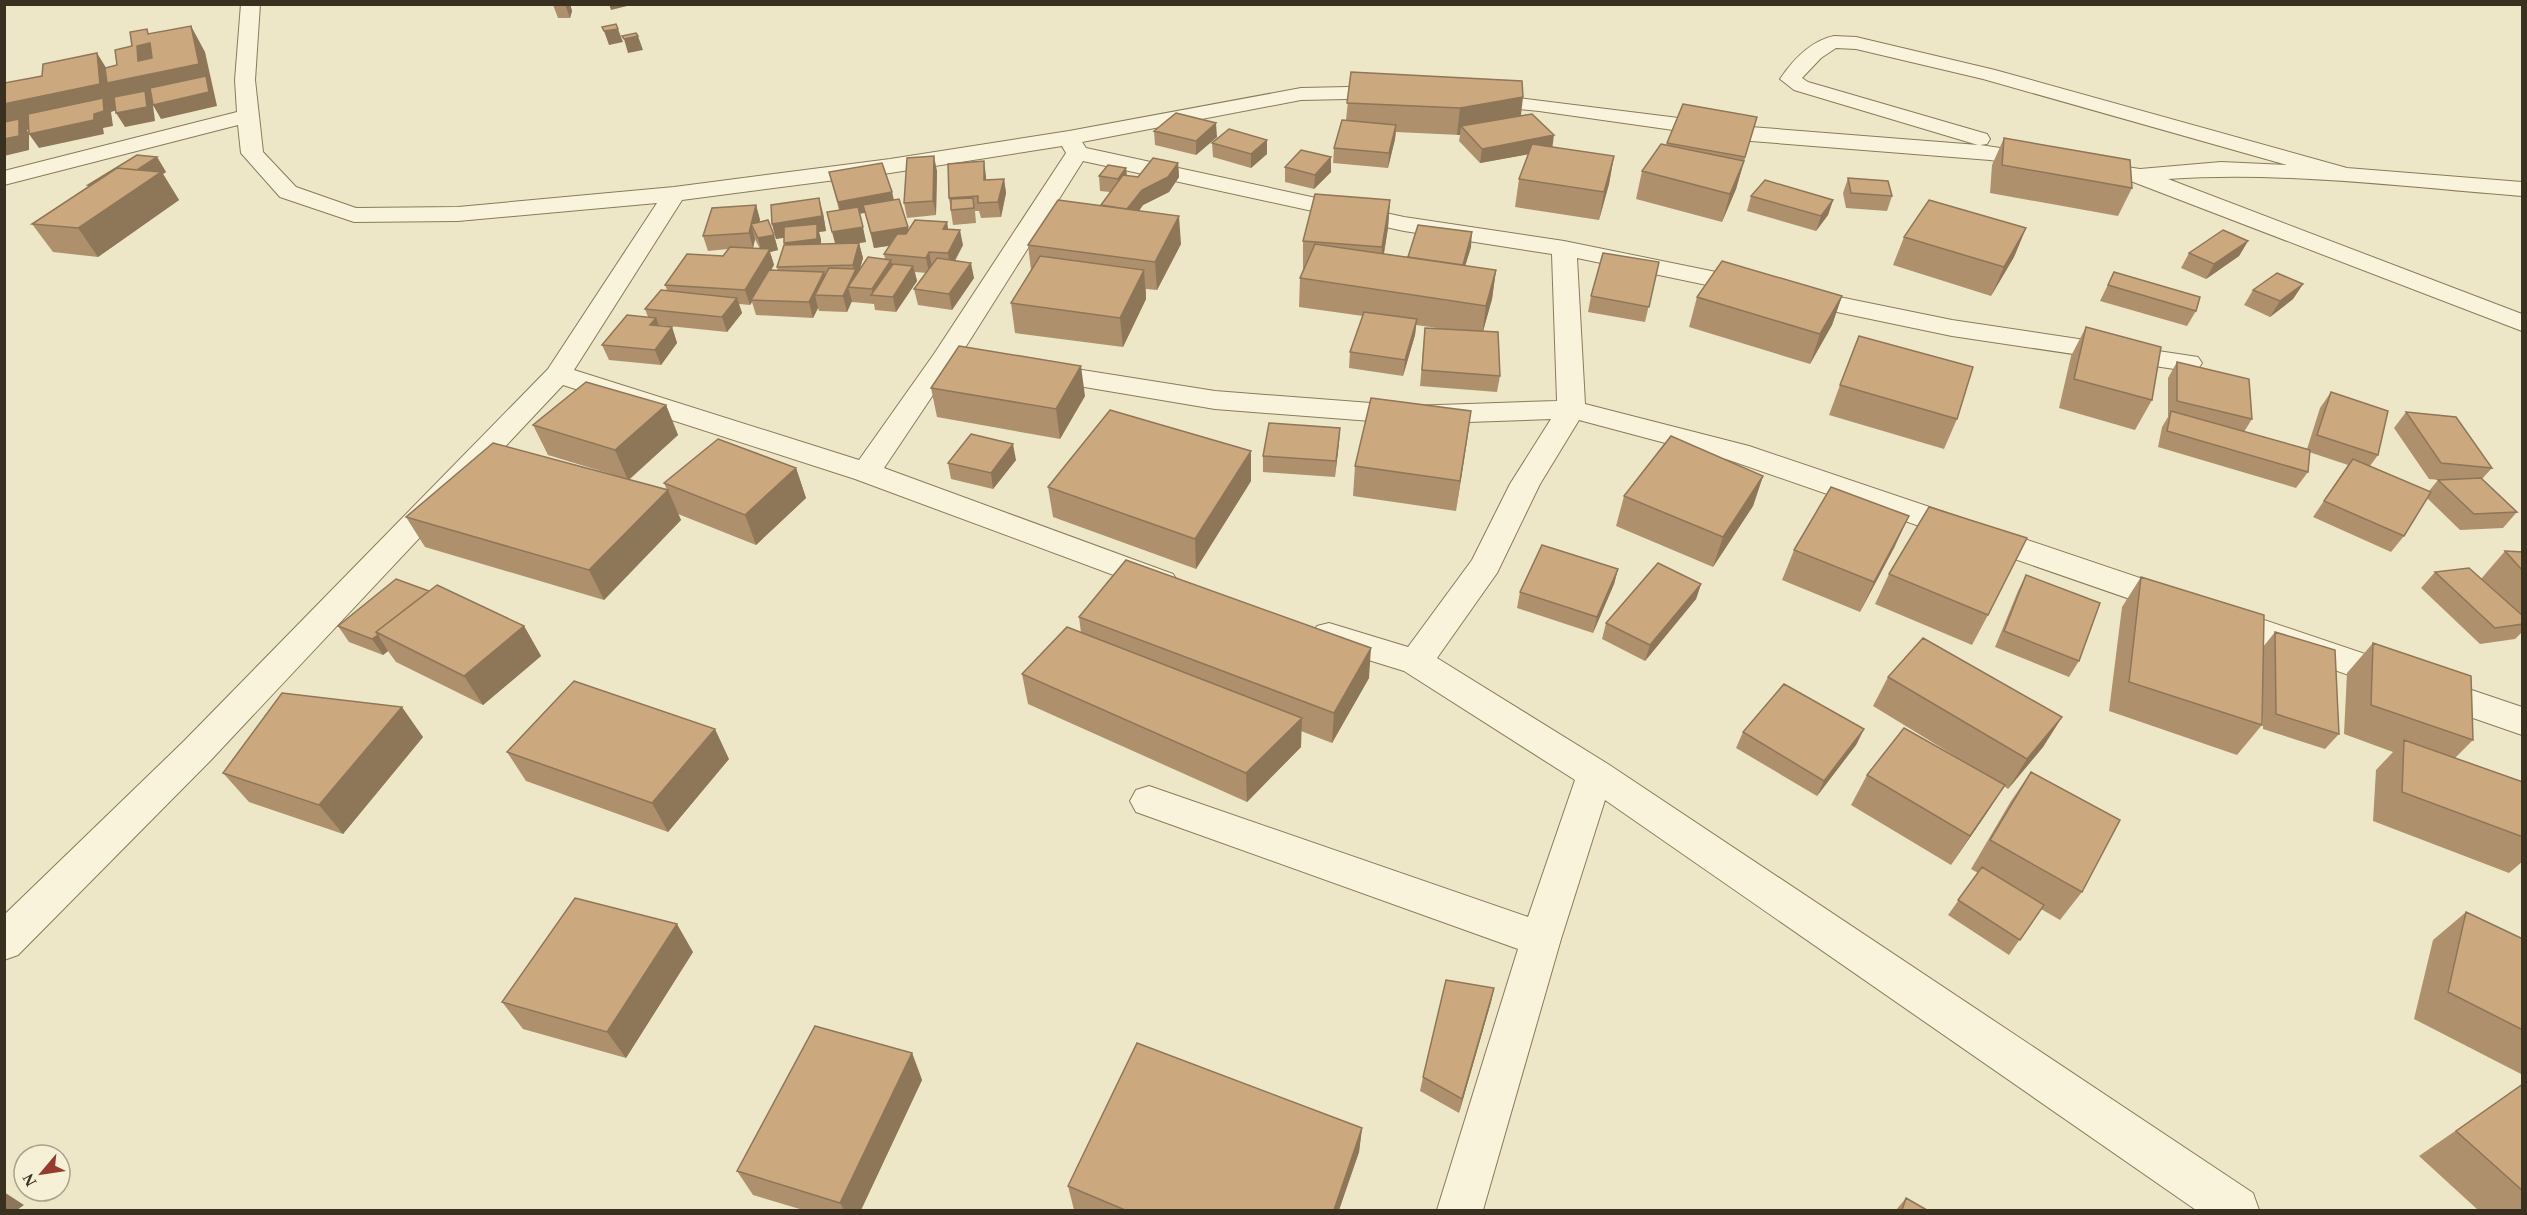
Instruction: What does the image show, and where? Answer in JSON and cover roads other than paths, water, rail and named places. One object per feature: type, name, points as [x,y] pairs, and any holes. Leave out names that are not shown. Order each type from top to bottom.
[{"type":"street","points":[[251,4],[245,80],[252,153],[288,192],[354,215],[458,214],[674,194],[890,166],[1073,146],[1302,94],[1395,92],[1417,94]]},
{"type":"street","points":[[2062,164],[1801,86],[1790,79],[1802,65],[1826,45],[1834,42],[1856,43],[1988,74],[2346,176]]},
{"type":"street","points":[[1461,98],[1539,105],[1750,134],[1990,153],[2133,174],[2221,169],[2523,189]]},
{"type":"street","points":[[4,178],[249,116]]},
{"type":"street","points":[[1073,146],[1404,224],[1564,248],[1952,328],[2188,363]]},
{"type":"street","points":[[866,471],[945,356],[1073,146]]},
{"type":"street","points":[[2133,174],[2523,323]]},
{"type":"street","points":[[4,942],[197,751],[558,374],[674,194]]},
{"type":"street","points":[[1416,662],[1486,565],[1525,484],[1571,409],[1564,248]]},
{"type":"street","points":[[945,356],[1215,400],[1410,415],[1571,409],[1739,453],[2523,721]]},
{"type":"street","points":[[558,374],[866,471],[1138,574],[1194,592]]},
{"type":"street","points":[[1294,624],[1416,662],[1595,774],[2236,1210]]},
{"type":"street","points":[[1460,1210],[1541,939],[1595,774]]},
{"type":"street","points":[[1149,801],[1541,939]]}]
